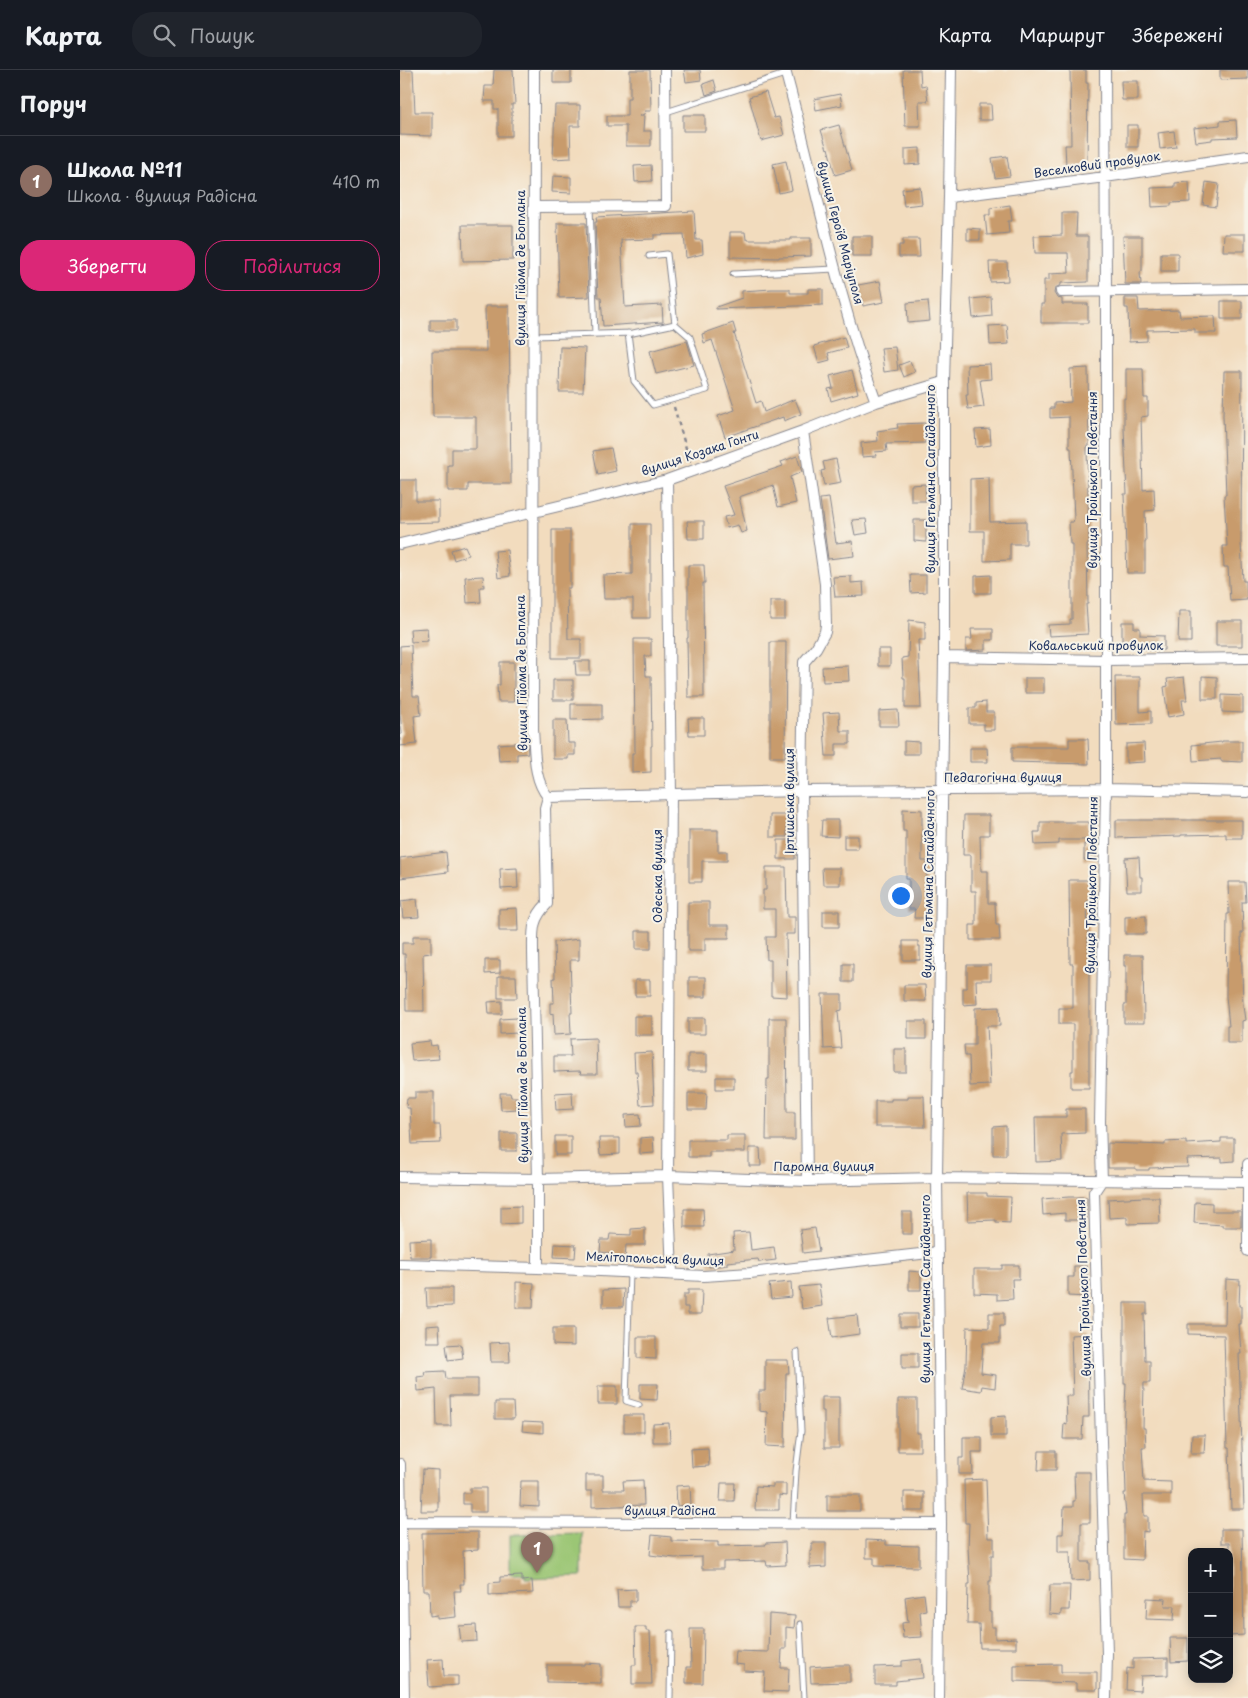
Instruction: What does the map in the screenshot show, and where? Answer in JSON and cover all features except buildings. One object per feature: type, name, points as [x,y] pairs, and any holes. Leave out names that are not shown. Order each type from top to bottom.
[{"type":"street","name":"вулиця Гійома де Боплана","points":[[534,70],[533,730],[537,776],[541,787],[548,797],[545,808],[547,904],[538,913],[534,925],[532,953],[538,1178],[538,1268]]},
{"type":"street","points":[[534,207],[666,206],[665,70]]},
{"type":"street","name":"вулиця Гетьмана Сагайдачного","points":[[939,1698],[941,1524],[937,1178],[944,657],[944,382],[950,70]]},
{"type":"street","name":"вулиця Троїцького Повстання","points":[[1105,70],[1106,789],[1100,1122],[1102,1180],[1094,1192],[1106,1698]]},
{"type":"street","name":"вулиця Героїв Маріуполя","points":[[785,72],[835,269],[867,378],[876,402]]},
{"type":"street","name":"Веселковий провулок","points":[[949,196],[1105,177],[1248,156]]},
{"type":"street","points":[[1061,292],[1248,289]]},
{"type":"street","name":"вулиця Козака Гонти","points":[[400,544],[667,480],[803,431],[876,402],[944,382]]},
{"type":"street","name":"Іртишська вулиця","points":[[803,431],[826,584],[824,607],[825,632],[816,648],[804,662],[802,791],[807,1180]]},
{"type":"street","name":"Одеська вулиця","points":[[667,480],[671,794],[668,1176],[672,1273]]},
{"type":"street","name":"Ковальський провулок","points":[[944,657],[1106,660],[1248,658]]},
{"type":"street","name":"Педагогічна вулиця","points":[[548,797],[802,791],[1106,789],[1248,792]]},
{"type":"street","points":[[1248,1164],[1248,1251]]},
{"type":"street","name":"Паромна вулиця","points":[[400,1178],[668,1176],[807,1180],[937,1178],[1248,1182]]},
{"type":"street","name":"Мелітопольська вулиця","points":[[400,1264],[672,1273],[704,1276],[750,1273],[938,1252]]},
{"type":"street","points":[[400,1464],[404,1698]]},
{"type":"street","name":"вулиця Радісна","points":[[401,1522],[941,1524]]},
{"type":"lane","points":[[665,112],[785,72]]},
{"type":"lane","points":[[590,206],[595,334]]},
{"type":"lane","points":[[628,333],[634,381],[653,405],[707,390],[690,337],[675,324],[667,254],[649,256]]},
{"type":"lane","points":[[733,274],[835,269]]},
{"type":"lane","points":[[534,336],[628,333],[675,324]]},
{"type":"lane","points":[[630,1272],[626,1401],[639,1405]]},
{"type":"lane","points":[[793,1524],[796,1471],[801,1431],[798,1352]]},
{"type":"lane","points":[[800,1624],[804,1698]]},
{"type":"lane","points":[[670,1698],[672,1633]]},
{"type":"path","points":[[672,400],[693,470]]},
{"type":"green space","points":[[582,1533],[582,1576],[525,1578],[525,1574],[510,1574],[510,1535]]},
{"type":"place","name":"Школа №11","points":[[537,1573]]}]
